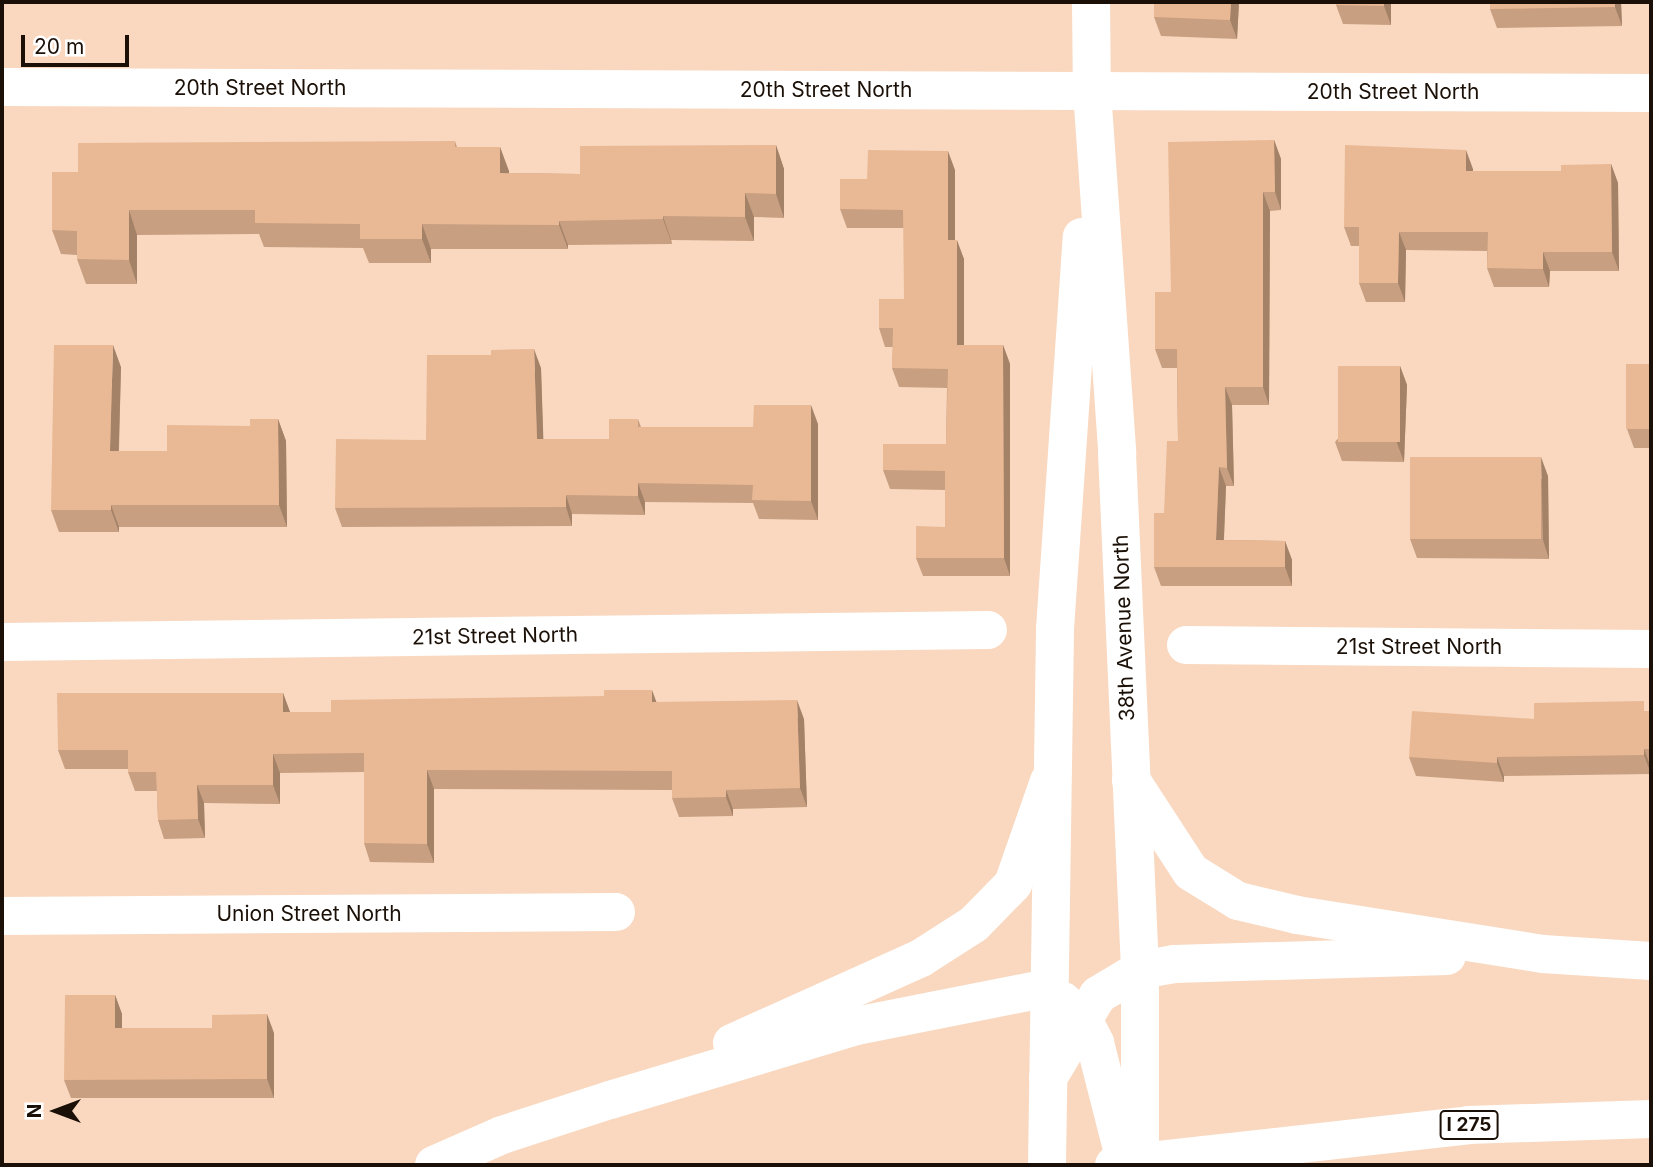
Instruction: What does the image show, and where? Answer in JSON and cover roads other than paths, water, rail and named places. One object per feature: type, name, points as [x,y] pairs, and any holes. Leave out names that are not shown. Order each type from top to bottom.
[{"type":"main road","name":"38th Avenue North","points":[[1047,1165],[1049,780],[1055,629],[1091,91],[1091,2]]},
{"type":"main road","name":"20th Street North","points":[[2,87],[1651,93]]},
{"type":"main road","name":"38th Avenue North","points":[[1091,91],[1117,453],[1140,970],[1140,1165]]},
{"type":"main road","name":"21st Street North","points":[[2,642],[988,630]]},
{"type":"main road","name":"21st Street North","points":[[1186,645],[1651,649]]},
{"type":"main road","points":[[610,1100],[921,958],[974,924],[1013,884],[1049,780]]},
{"type":"main road","points":[[1131,780],[1191,872],[1238,901],[1297,915],[1543,954]]},
{"type":"main road","name":"Union Street North","points":[[2,916],[616,912]]},
{"type":"main road","points":[[1048,1078],[1098,995],[1140,970],[1174,964],[1543,954],[1651,961]]},
{"type":"main road","points":[[434,1165],[502,1135],[856,1026],[1048,988],[1083,1019],[1095,1043],[1126,1165]]},
{"type":"main road","name":"I 275","points":[[1114,1165],[1288,1143],[1468,1125],[1651,1119]]}]
